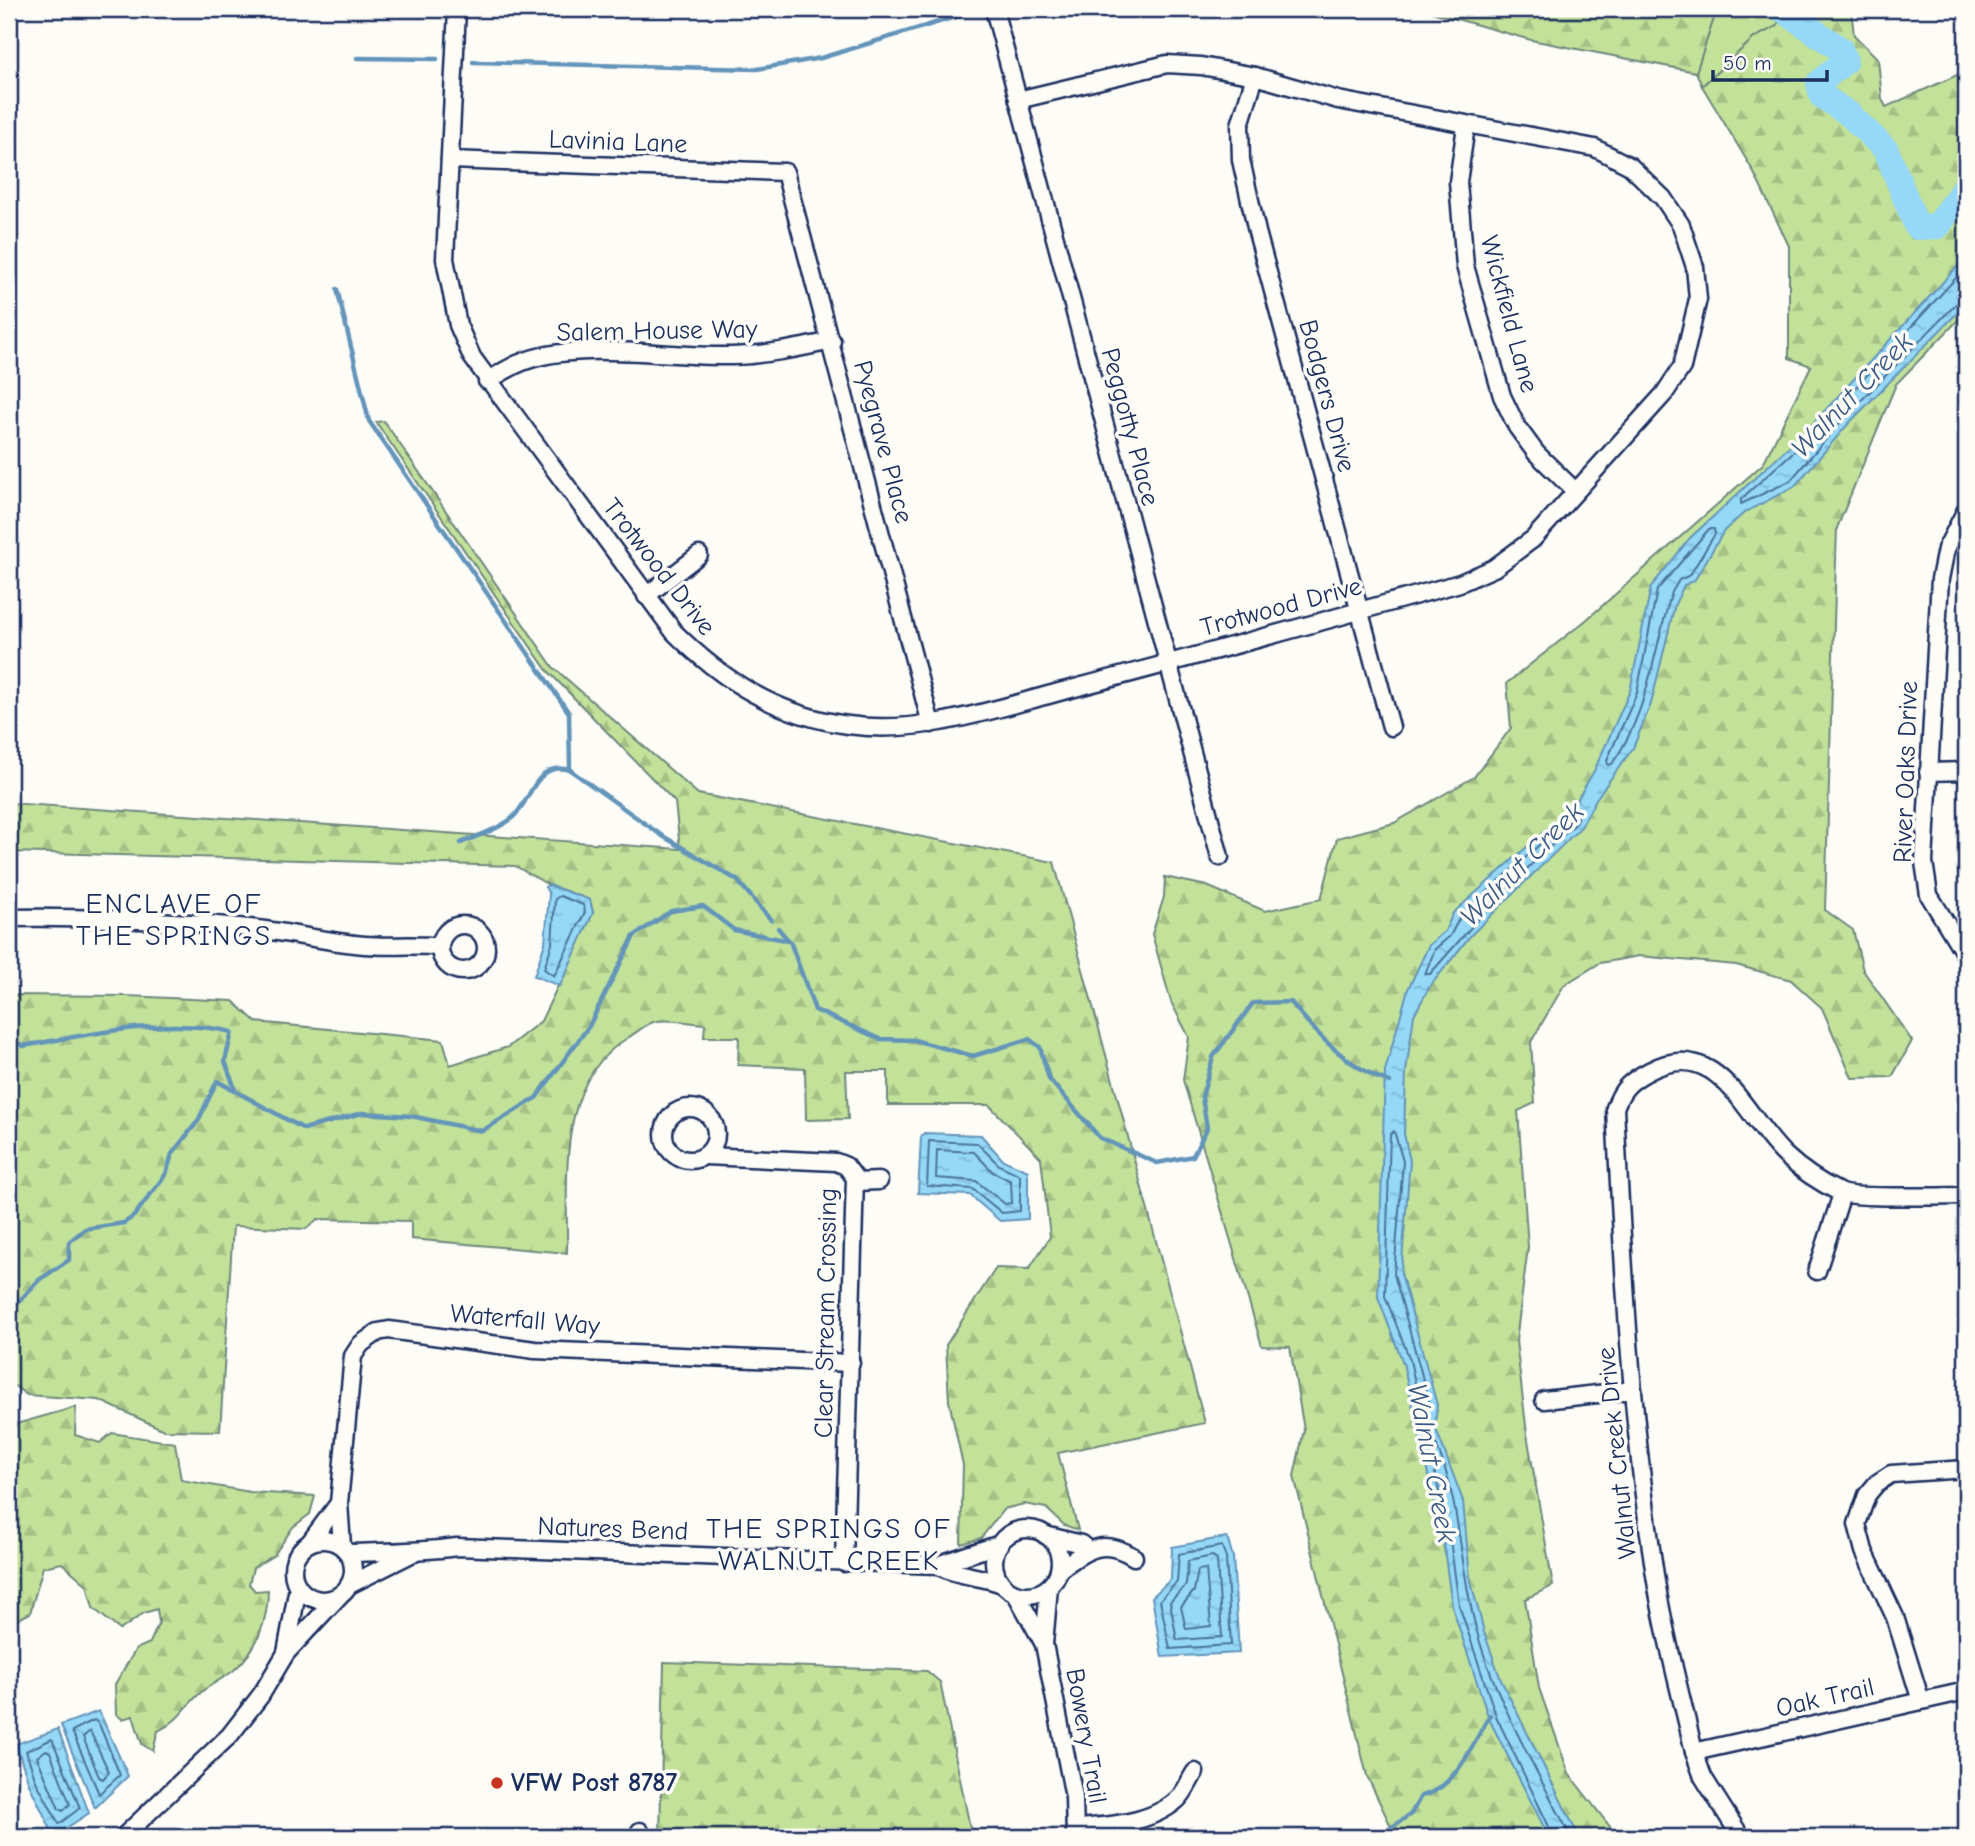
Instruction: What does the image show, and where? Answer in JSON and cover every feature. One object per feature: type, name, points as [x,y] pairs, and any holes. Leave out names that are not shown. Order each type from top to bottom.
[{"type":"street","name":"Trotwood Drive","points":[[457,9],[446,259],[458,325],[487,381],[674,632],[705,663],[772,706],[812,719],[887,729],[932,724],[1168,664],[1460,583],[1494,568],[1533,539],[1664,394],[1682,366],[1698,299],[1695,267],[1681,225],[1663,198],[1630,166],[1595,148],[1338,100],[1255,76],[1201,66],[1167,64],[1018,100]]},
{"type":"street","name":"Peggotty Place","points":[[994,9],[1220,857]]},
{"type":"street","name":"Bodgers Drive","points":[[1255,76],[1240,125],[1241,160],[1257,232],[1391,727]]},
{"type":"street","name":"Wickfield Lane","points":[[1466,126],[1458,182],[1465,265],[1502,396],[1517,427],[1536,453],[1575,491]]},
{"type":"street","name":"Lavinia Lane","points":[[450,160],[785,172]]},
{"type":"street","name":"Pyegrave Place","points":[[785,172],[932,724]]},
{"type":"street","name":"Salem House Way","points":[[487,381],[521,362],[553,355],[579,352],[732,356],[775,353],[832,341]]},
{"type":"street","name":"River Oaks Drive","points":[[1966,510],[1946,549],[1940,579],[1924,862],[1929,895],[1966,956]]},
{"type":"street","points":[[646,596],[699,555]]},
{"type":"street","points":[[1928,772],[1966,771]]},
{"type":"street","points":[[9,918],[75,917],[183,923],[303,934],[365,945],[414,944],[440,947]]},
{"type":"street","name":"Walnut Creek Drive","points":[[1741,1837],[1703,1777],[1694,1752],[1655,1576],[1633,1390],[1615,1108],[1628,1082],[1657,1067],[1690,1060],[1718,1074],[1786,1156],[1842,1194]]},
{"type":"street","name":"Clear Stream Crossing","points":[[705,1156],[836,1162],[851,1171],[856,1182],[844,1563]]},
{"type":"street","points":[[856,1182],[880,1181]]},
{"type":"street","points":[[1817,1271],[1842,1194],[1966,1196]]},
{"type":"street","name":"Waterfall Way","points":[[346,1549],[338,1503],[353,1356],[361,1344],[378,1332],[389,1330],[535,1350],[851,1363]]},
{"type":"street","points":[[1544,1400],[1633,1390]]},
{"type":"street","points":[[1921,1701],[1895,1617],[1864,1551],[1857,1524],[1867,1495],[1877,1483],[1891,1474],[1966,1469]]},
{"type":"street","name":"Waterfall Way","points":[[310,1542],[338,1503]]},
{"type":"street","points":[[1087,1549],[1081,1544],[1020,1530],[1010,1534],[1000,1544],[994,1562],[1002,1584],[1016,1594],[1034,1595],[1049,1587],[1060,1569],[1087,1549],[1113,1548],[1134,1557]]},
{"type":"street","points":[[1045,1535],[1058,1549],[1060,1569]]},
{"type":"street","points":[[323,1539],[346,1549],[354,1570],[344,1590],[317,1600],[298,1587],[292,1569],[294,1560],[299,1551],[310,1542],[323,1539]]},
{"type":"street","name":"Natures Bend","points":[[346,1549],[413,1553],[457,1547],[937,1565],[1000,1544]]},
{"type":"street","name":"Natures Bend","points":[[122,1837],[230,1735],[261,1695],[286,1653],[344,1590],[413,1553]]},
{"type":"street","name":"Natures Bend","points":[[937,1565],[950,1573],[983,1577],[1002,1584]]},
{"type":"street","name":"Natures Bend","points":[[286,1653],[298,1587]]},
{"type":"street","name":"Bowery Trail","points":[[1049,1587],[1044,1644],[1074,1797],[1076,1832]]},
{"type":"street","name":"Bowery Trail","points":[[1016,1594],[1044,1644]]},
{"type":"street","name":"Oak Trail","points":[[1694,1752],[1966,1691]]},
{"type":"street","points":[[1076,1832],[1123,1824],[1161,1811],[1179,1798],[1195,1772]]},
{"type":"green space","points":[[1421,9],[1717,9],[1696,72],[1531,40]]},
{"type":"green space","points":[[1717,9],[1784,9],[1777,26],[1754,38],[1702,86],[1696,72]]},
{"type":"green space","points":[[1784,9],[1851,9],[1854,35],[1878,59],[1882,99],[1886,107],[1966,71],[1966,312],[1896,384],[1837,528],[1825,910],[1853,930],[1863,970],[1912,1041],[1892,1077],[1852,1078],[1822,1008],[1791,980],[1736,965],[1639,956],[1600,963],[1564,985],[1531,1042],[1535,1103],[1518,1111],[1528,1247],[1516,1341],[1527,1434],[1553,1586],[1525,1599],[1539,1688],[1569,1774],[1618,1837],[1396,1837],[1367,1776],[1294,1476],[1304,1430],[1290,1347],[1262,1346],[1183,1080],[1189,1037],[1171,1002],[1152,934],[1164,897],[1165,877],[1207,886],[1265,911],[1321,899],[1337,838],[1394,823],[1474,777],[1511,728],[1507,683],[1585,621],[1763,464],[1811,366],[1789,358],[1789,246],[1752,169],[1702,86],[1754,38],[1777,26]]},
{"type":"green space","points":[[384,421],[553,667],[698,794],[1054,862],[1205,1423],[1058,1453],[1078,1530],[1064,1525],[1046,1508],[1024,1504],[1004,1509],[981,1538],[961,1544],[963,1465],[949,1401],[946,1345],[996,1268],[1029,1269],[1050,1237],[1041,1158],[989,1105],[888,1105],[888,1071],[846,1071],[848,1119],[806,1120],[805,1068],[738,1065],[739,1037],[704,1037],[705,1024],[669,1020],[650,1023],[605,1056],[588,1079],[577,1105],[571,1133],[567,1253],[411,1239],[411,1221],[318,1219],[306,1229],[233,1226],[220,1431],[164,1430],[99,1400],[27,1395],[9,1382],[9,995],[127,996],[233,1001],[256,1022],[443,1040],[450,1065],[508,1047],[541,1021],[593,913],[590,900],[549,885],[515,866],[9,852],[9,803],[680,849],[675,802],[546,669],[376,422]]},
{"type":"green space","points":[[76,1407],[75,1435],[100,1443],[112,1433],[175,1443],[181,1480],[250,1492],[315,1496],[310,1514],[293,1527],[274,1555],[253,1568],[249,1584],[255,1591],[268,1590],[263,1624],[249,1654],[233,1671],[201,1692],[175,1719],[158,1731],[153,1751],[142,1744],[133,1716],[122,1719],[116,1714],[115,1684],[136,1649],[150,1643],[159,1622],[157,1609],[144,1613],[120,1630],[93,1608],[87,1585],[62,1563],[43,1567],[30,1613],[9,1624],[9,1426]]},
{"type":"green space","points":[[664,1662],[927,1671],[940,1682],[972,1837],[660,1837]]},
{"type":"water","name":"Walnut Creek","points":[[1966,257],[1966,304],[1849,423],[1794,487],[1745,512],[1724,531],[1694,581],[1684,585],[1675,604],[1651,704],[1633,748],[1596,799],[1581,827],[1471,935],[1430,986],[1414,1015],[1406,1071],[1404,1134],[1410,1161],[1401,1273],[1437,1405],[1435,1426],[1463,1501],[1470,1578],[1484,1632],[1501,1680],[1579,1837],[1549,1837],[1489,1719],[1452,1606],[1443,1541],[1403,1363],[1378,1297],[1385,1071],[1408,989],[1429,945],[1445,931],[1453,913],[1574,805],[1594,771],[1630,691],[1651,587],[1690,538],[1809,428]]},
{"type":"water","points":[[549,885],[590,900],[593,913],[560,986],[534,976],[545,943],[549,894],[545,887]]},
{"type":"water","points":[[924,1133],[981,1135],[1003,1160],[1028,1171],[1028,1219],[1000,1221],[970,1195],[918,1193],[921,1137]]},
{"type":"water","points":[[1227,1537],[1233,1557],[1239,1653],[1162,1657],[1152,1597],[1171,1579],[1172,1547]]},
{"type":"water","points":[[99,1711],[128,1776],[95,1808],[61,1725]]},
{"type":"water","points":[[58,1729],[89,1813],[54,1836],[29,1784],[16,1744]]},
{"type":"waterway","points":[[1782,9],[1840,49],[1845,61],[1819,83],[1822,96],[1849,114],[1886,150],[1917,227],[1938,226],[1966,185]]},
{"type":"waterway","points":[[473,62],[757,69],[821,58],[965,14]]},
{"type":"waterway","points":[[357,58],[437,59]]},
{"type":"waterway","points":[[337,289],[369,421],[569,713],[570,770]]},
{"type":"waterway","points":[[461,843],[493,830],[511,819],[535,784],[549,771],[570,770],[661,835],[737,880],[771,920]]},
{"type":"waterway","points":[[9,1312],[39,1280],[69,1260],[69,1242],[85,1229],[124,1223],[134,1216],[166,1174],[172,1154],[198,1121],[217,1081],[304,1129],[362,1113],[411,1116],[482,1131],[536,1098],[589,1026],[634,936],[671,911],[703,906],[734,930],[790,941],[815,1010],[880,1039],[914,1040],[973,1056],[1029,1039],[1040,1047],[1049,1079],[1100,1138],[1157,1163],[1193,1156],[1207,1128],[1202,1097],[1213,1057],[1253,1003],[1291,1002],[1335,1050],[1361,1069],[1390,1082]]},
{"type":"waterway","points":[[778,928],[789,941]]},
{"type":"waterway","points":[[9,1038],[23,1046],[155,1026],[208,1028],[232,1032],[225,1061],[235,1089]]},
{"type":"waterway","points":[[1387,1837],[1389,1829],[1411,1814],[1421,1796],[1433,1792],[1454,1775],[1490,1715]]},
{"type":"place","name":"VFW Post 8787","points":[[497,1783]]},
{"type":"district","name":"ENCLAVE OF THE SPRINGS","points":[[174,920]]},
{"type":"district","name":"THE SPRINGS OF WALNUT CREEK","points":[[829,1545]]}]
